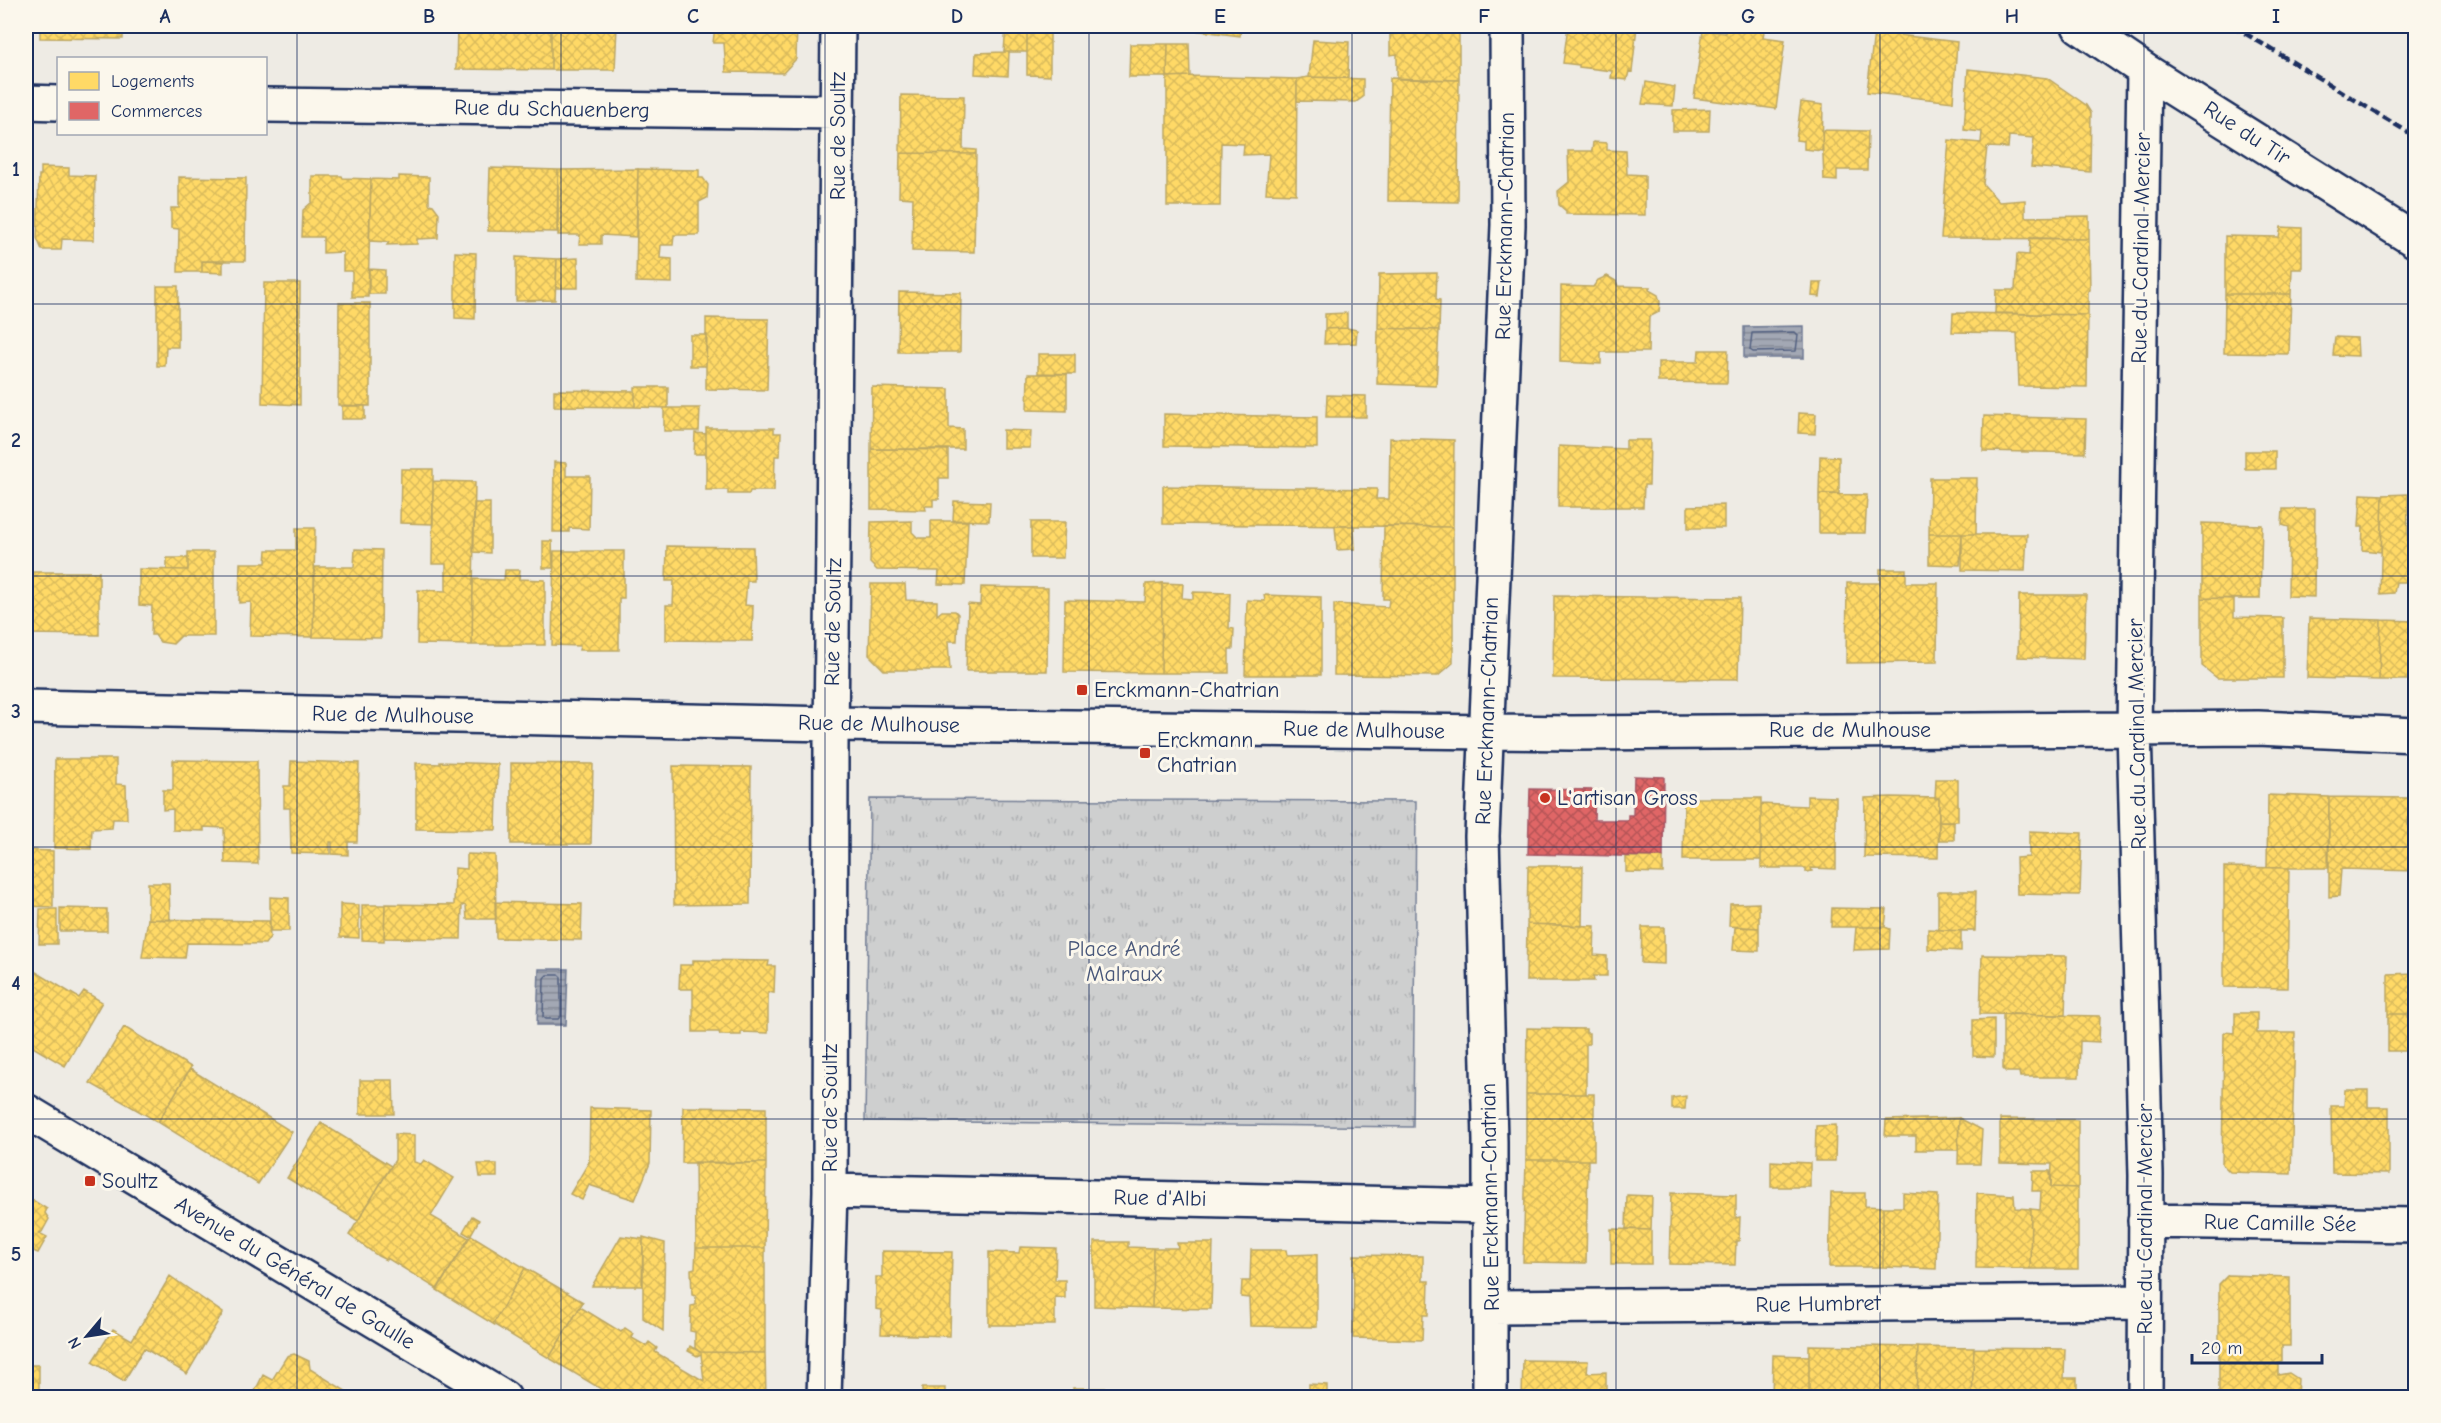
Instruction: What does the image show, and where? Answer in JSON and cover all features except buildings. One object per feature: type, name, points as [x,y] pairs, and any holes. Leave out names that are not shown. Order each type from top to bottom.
[{"type":"street","name":"Rue de Soultz","points":[[824,1398],[830,1191],[838,26]]},
{"type":"street","name":"Rue Erckmann-Chatrian","points":[[1490,1398],[1490,1206],[1482,836],[1508,225],[1507,26]]},
{"type":"street","name":"Rue du Tir","points":[[2079,26],[2144,70],[2415,241]]},
{"type":"street","name":"Rue du Cardinal Mercier","points":[[2144,70],[2134,729],[2145,1221],[2145,1398]]},
{"type":"street","points":[[26,102],[57,102]]},
{"type":"street","name":"Rue du Schauenberg","points":[[267,105],[838,112]]},
{"type":"street","name":"Rue de Mulhouse","points":[[26,707],[832,724],[1571,733],[1845,729],[2258,728],[2415,735]]},
{"type":"street","name":"Avenue du Général de Gaulle","points":[[26,1111],[504,1398]]},
{"type":"street","name":"Rue d'Albi","points":[[830,1191],[1490,1206]]},
{"type":"street","name":"Rue Camille Sée","points":[[2145,1221],[2415,1225]]},
{"type":"street","name":"Rue Humbret","points":[[1491,1307],[2145,1302]]},
{"type":"green space","name":"Place André Malraux","points":[[870,799],[1416,801],[1413,1127],[865,1121]]},
{"type":"water","points":[[1804,326],[1804,358],[1744,358],[1744,327]]},
{"type":"water","points":[[539,969],[568,969],[566,1025],[537,1025]]},
{"type":"railway","points":[[2233,26],[2416,137]]},
{"type":"place","name":"Erckmann-Chatrian","points":[[1082,690]]},
{"type":"place","name":"Erckmann Chatrian","points":[[1145,753]]},
{"type":"place","name":"L'artisan Gross","points":[[1545,798]]},
{"type":"place","name":"Soultz","points":[[90,1181]]}]
